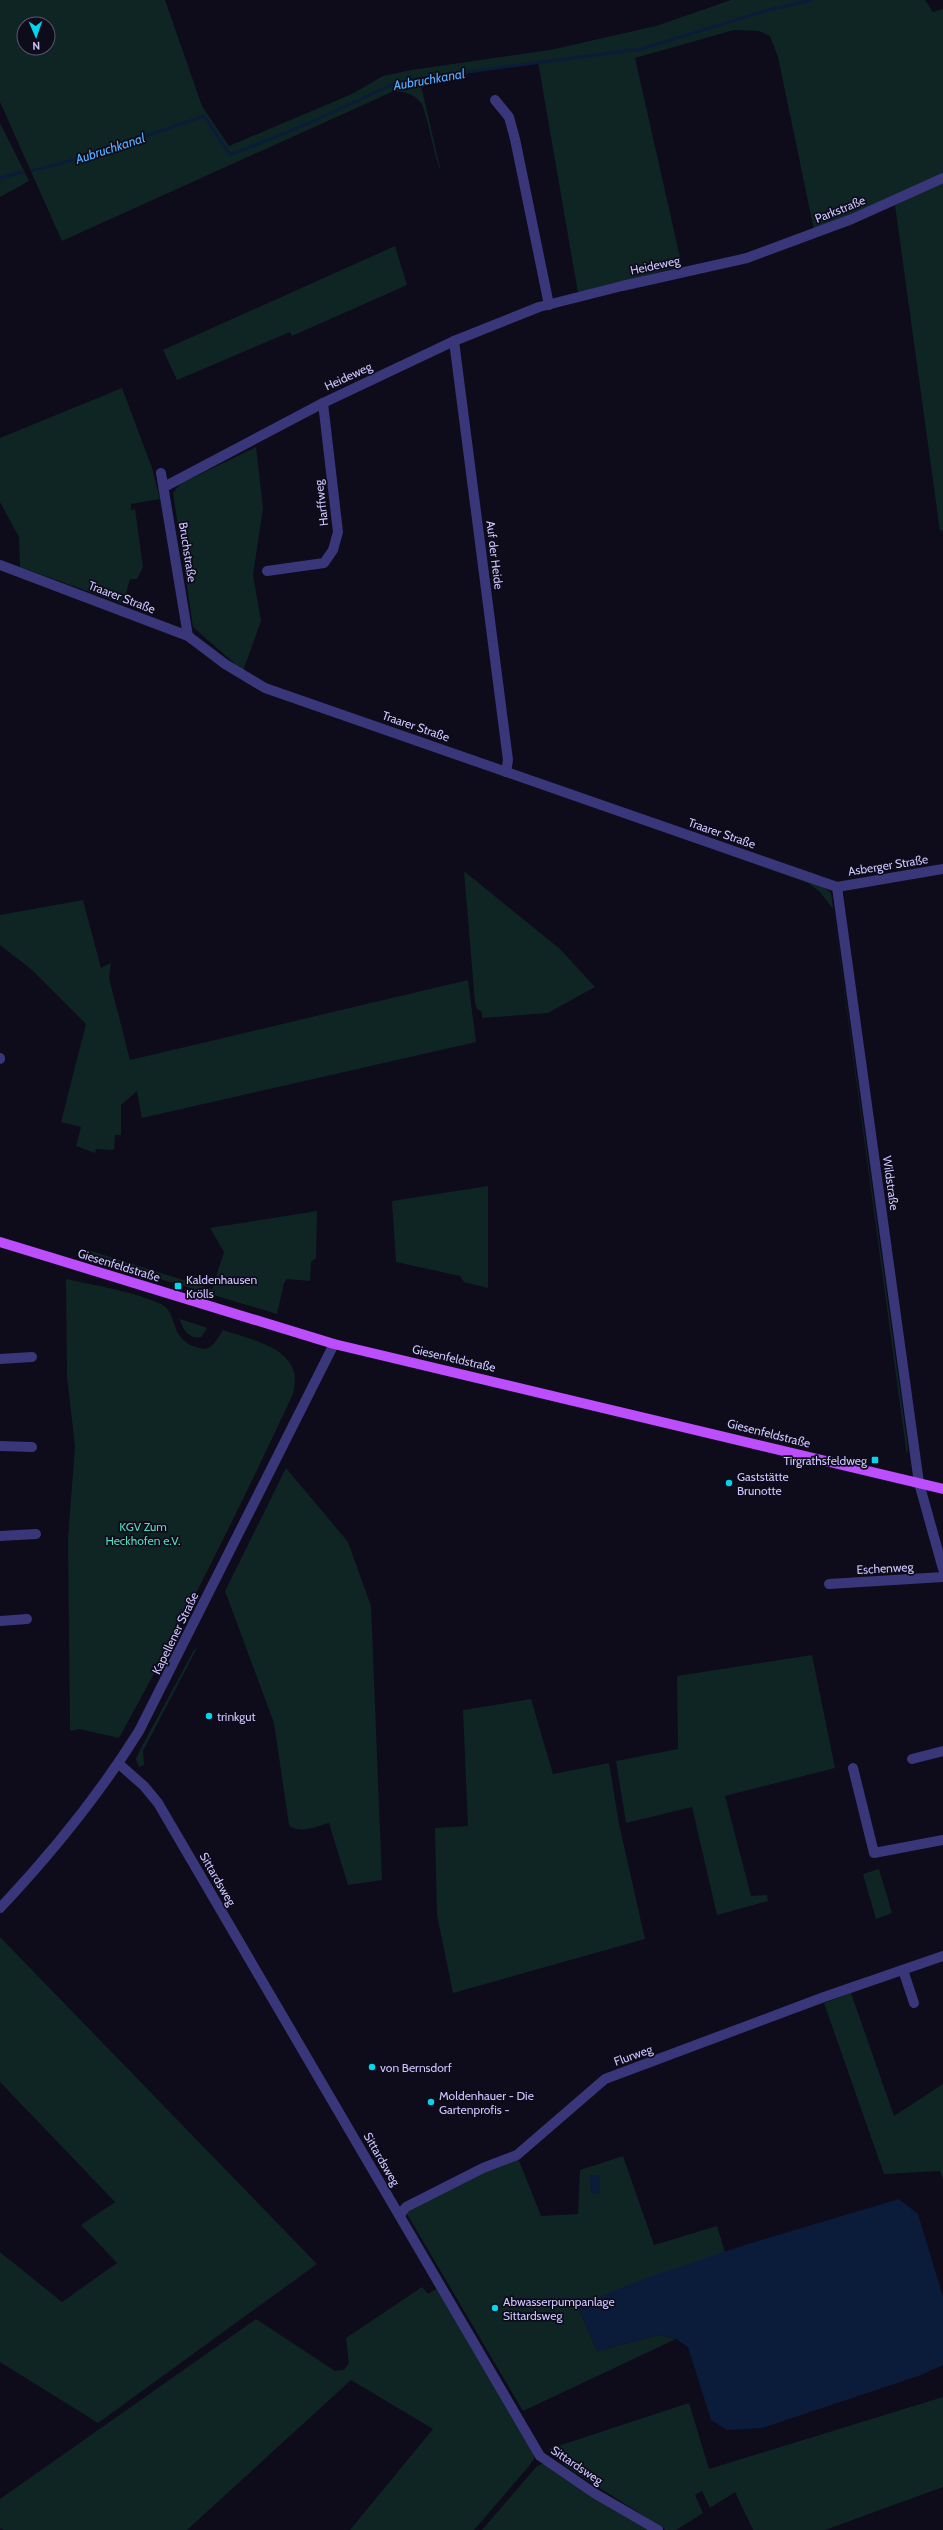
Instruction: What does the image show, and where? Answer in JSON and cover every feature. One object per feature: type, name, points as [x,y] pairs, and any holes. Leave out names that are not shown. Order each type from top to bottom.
[{"type":"main road","name":"Giesenfeldstraße","points":[[0,1242],[334,1344],[943,1489]]},
{"type":"street","points":[[496,100],[509,116],[515,139],[549,305]]},
{"type":"street","name":"Parkstraße","points":[[744,259],[852,219],[943,178]]},
{"type":"street","name":"Heideweg","points":[[164,486],[322,403],[454,341],[549,305],[622,286],[744,259]]},
{"type":"street","name":"Auf der Heide","points":[[454,341],[508,760],[506,772]]},
{"type":"street","name":"Harffweg","points":[[267,571],[324,562],[333,550],[338,532],[322,403]]},
{"type":"street","name":"Bruchstraße","points":[[161,472],[188,636]]},
{"type":"street","name":"Traarer Straße","points":[[0,565],[188,636],[225,664],[265,688],[837,887]]},
{"type":"street","name":"Asberger Straße","points":[[837,887],[943,869]]},
{"type":"street","name":"Wildstraße","points":[[837,887],[919,1483]]},
{"type":"street","name":"Kapellener Straße","points":[[0,1908],[37,1869],[118,1764],[161,1692],[334,1344]]},
{"type":"street","points":[[0,1359],[32,1357]]},
{"type":"street","points":[[0,1446],[32,1447]]},
{"type":"street","points":[[919,1483],[943,1569]]},
{"type":"street","points":[[0,1536],[36,1534]]},
{"type":"street","name":"Eschenweg","points":[[829,1584],[943,1577]]},
{"type":"street","points":[[0,1621],[27,1619]]},
{"type":"street","points":[[912,1759],[943,1751]]},
{"type":"street","name":"Sittardsweg","points":[[118,1764],[144,1786],[158,1803],[540,2456],[594,2493],[658,2530]]},
{"type":"street","points":[[853,1768],[874,1853],[943,1840]]},
{"type":"street","name":"Flurweg","points":[[400,2215],[406,2207],[476,2171],[517,2155],[606,2079],[824,1997],[943,1956]]},
{"type":"street","points":[[903,1970],[914,2003]]},
{"type":"green space","points":[[0,0],[165,0],[202,106],[229,146],[352,94],[383,76],[411,70],[550,50],[656,26],[731,0],[925,0],[933,12],[943,9],[943,173],[854,214],[814,230],[778,57],[770,36],[759,31],[734,30],[635,58],[682,266],[578,293],[538,62],[420,81],[441,172],[426,115],[421,103],[409,94],[394,91],[62,241],[0,102]]},
{"type":"green space","points":[[0,123],[29,181],[0,197]]},
{"type":"green space","points":[[943,182],[943,530],[940,531],[895,205]]},
{"type":"green space","points":[[395,246],[407,285],[292,336],[290,332],[177,380],[163,350]]},
{"type":"green space","points":[[122,388],[152,468],[160,499],[131,504],[131,510],[135,509],[143,567],[137,579],[130,579],[123,604],[20,567],[19,537],[0,502],[0,438]]},
{"type":"green space","points":[[256,447],[263,508],[253,575],[261,621],[243,671],[193,627],[173,493],[180,484]]},
{"type":"green space","points":[[552,792],[821,884],[831,893],[908,1448],[907,1456],[833,909],[820,892],[808,883]]},
{"type":"green space","points":[[464,871],[560,949],[595,987],[548,1013],[482,1018],[482,1012],[477,1009],[475,1003]]},
{"type":"green space","points":[[83,900],[101,968],[111,963],[109,978],[130,1060],[468,980],[476,1042],[142,1118],[137,1091],[121,1105],[121,1135],[115,1135],[114,1150],[96,1149],[95,1153],[76,1146],[81,1127],[61,1122],[86,1024],[32,970],[0,945],[0,915]]},
{"type":"green space","points":[[488,1186],[488,1288],[464,1282],[460,1276],[396,1262],[392,1201]]},
{"type":"green space","points":[[317,1211],[316,1258],[311,1262],[310,1281],[287,1279],[284,1283],[277,1314],[90,1258],[91,1251],[212,1289],[224,1252],[210,1228]]},
{"type":"green space","name":"KGV Zum Heckhofen e.V.","points":[[66,1279],[126,1292],[161,1304],[167,1308],[170,1313],[177,1332],[181,1338],[187,1343],[196,1347],[205,1349],[209,1347],[215,1342],[223,1330],[250,1338],[276,1350],[286,1358],[292,1368],[295,1380],[292,1396],[230,1526],[165,1654],[119,1738],[79,1729],[70,1731],[68,1538],[75,1447],[67,1376]]},
{"type":"green space","points":[[180,1319],[207,1329],[201,1337],[193,1337],[184,1330]]},
{"type":"green space","points":[[286,1468],[348,1542],[371,1606],[382,1880],[348,1885],[329,1823],[303,1830],[293,1828],[289,1825],[274,1723],[225,1591]]},
{"type":"green space","points":[[197,1648],[143,1751],[144,1765],[139,1767],[136,1759],[140,1750],[194,1650]]},
{"type":"green space","points":[[812,1655],[835,1768],[725,1796],[751,1896],[767,1895],[768,1901],[717,1915],[692,1807],[626,1823],[616,1761],[678,1749],[677,1676]]},
{"type":"green space","points":[[531,1699],[553,1774],[609,1763],[619,1824],[645,1939],[453,1993],[437,1915],[435,1828],[468,1826],[463,1710]]},
{"type":"green space","points":[[879,1869],[892,1913],[876,1919],[863,1874]]},
{"type":"green space","points":[[0,1937],[317,2264],[98,2423],[0,2362],[0,2252],[62,2302],[117,2263],[81,2225],[115,2202],[0,2082]]},
{"type":"green space","points":[[851,1993],[894,2116],[943,2084],[943,2180],[940,2171],[884,2174],[824,2003]]},
{"type":"green space","points":[[623,2156],[654,2245],[717,2226],[725,2252],[578,2306],[597,2351],[659,2335],[676,2339],[523,2411],[407,2214],[411,2209],[487,2171],[518,2158],[541,2216],[578,2214],[580,2170]]},
{"type":"green space","points":[[422,2287],[428,2294],[438,2288],[534,2453],[534,2459],[529,2466],[474,2530],[350,2530],[433,2429],[351,2380],[187,2530],[4,2530],[0,2528],[0,2499],[256,2319],[335,2371],[344,2370],[349,2363],[346,2338]]},
{"type":"green space","points":[[943,2397],[943,2487],[825,2530],[753,2530],[735,2492],[710,2508],[702,2491],[695,2495],[703,2513],[676,2530],[666,2530],[565,2466],[549,2449],[689,2403],[709,2469]]},
{"type":"green space","points":[[546,2464],[651,2530],[482,2530],[537,2466]]},
{"type":"water","points":[[590,2175],[600,2175],[600,2194],[591,2194]]},
{"type":"water","points":[[899,2199],[918,2214],[943,2297],[943,2365],[921,2375],[762,2428],[727,2430],[711,2420],[688,2347],[676,2339],[659,2335],[597,2351],[578,2306],[643,2279],[748,2244]]},
{"type":"waterway","name":"Aubruchkanal","points":[[32,171],[85,157],[204,116],[230,155],[307,124],[391,85],[421,78],[641,49],[768,10],[812,0]]},
{"type":"waterway","name":"Aubruchkanal","points":[[0,178],[22,172]]},
{"type":"place","name":"Kaldenhausen Krölls","points":[[178,1286]]},
{"type":"place","name":"Tirgrathsfeldweg","points":[[875,1460]]},
{"type":"place","name":"Gaststätte Brunotte","points":[[729,1483]]},
{"type":"place","name":"trinkgut","points":[[209,1716]]},
{"type":"place","name":"von Bernsdorf","points":[[372,2067]]},
{"type":"place","name":"Moldenhauer - Die Gartenprofis -","points":[[431,2102]]},
{"type":"place","name":"Abwasserpumpanlage Sittardsweg","points":[[495,2308]]}]
